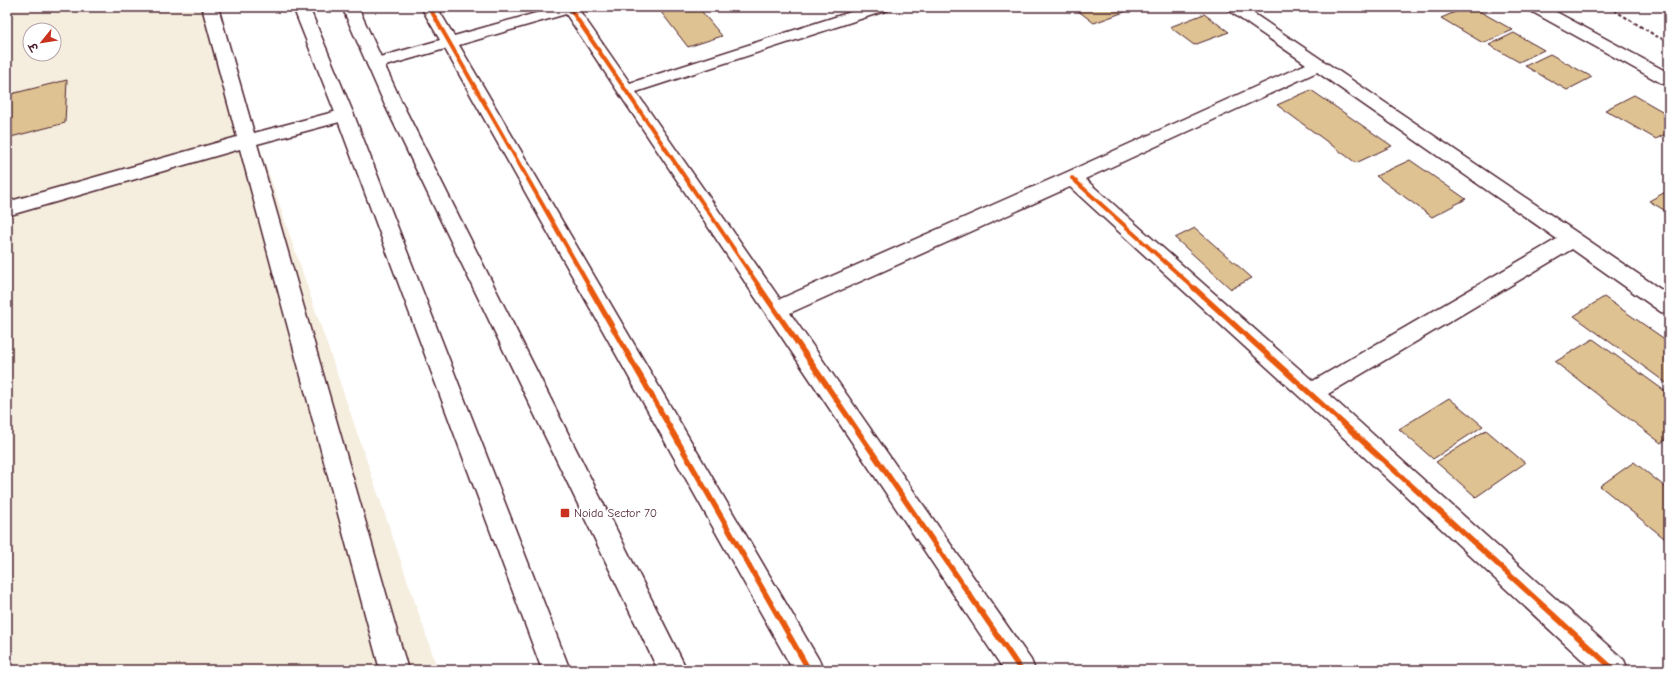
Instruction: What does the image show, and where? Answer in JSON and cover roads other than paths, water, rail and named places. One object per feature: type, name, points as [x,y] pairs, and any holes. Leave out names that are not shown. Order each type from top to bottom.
[{"type":"street","points":[[210,7],[394,670]]},
{"type":"street","points":[[301,7],[345,115],[556,670]]},
{"type":"street","points":[[350,7],[393,103],[673,670]]},
{"type":"street","points":[[428,7],[809,670]]},
{"type":"street","points":[[375,64],[449,44],[571,7],[625,90],[1021,670]]},
{"type":"street","points":[[625,90],[882,7]]},
{"type":"street","points":[[1234,7],[1669,306]]},
{"type":"street","points":[[1534,7],[1669,80]]},
{"type":"street","points":[[776,310],[1072,178],[1318,65]]},
{"type":"street","points":[[7,209],[246,141],[345,115]]},
{"type":"street","points":[[1072,178],[1311,392],[1614,670]]},
{"type":"street","points":[[1311,392],[1572,240]]},
{"type":"place","name":"Noida Sector 70","points":[[565,513]]}]
